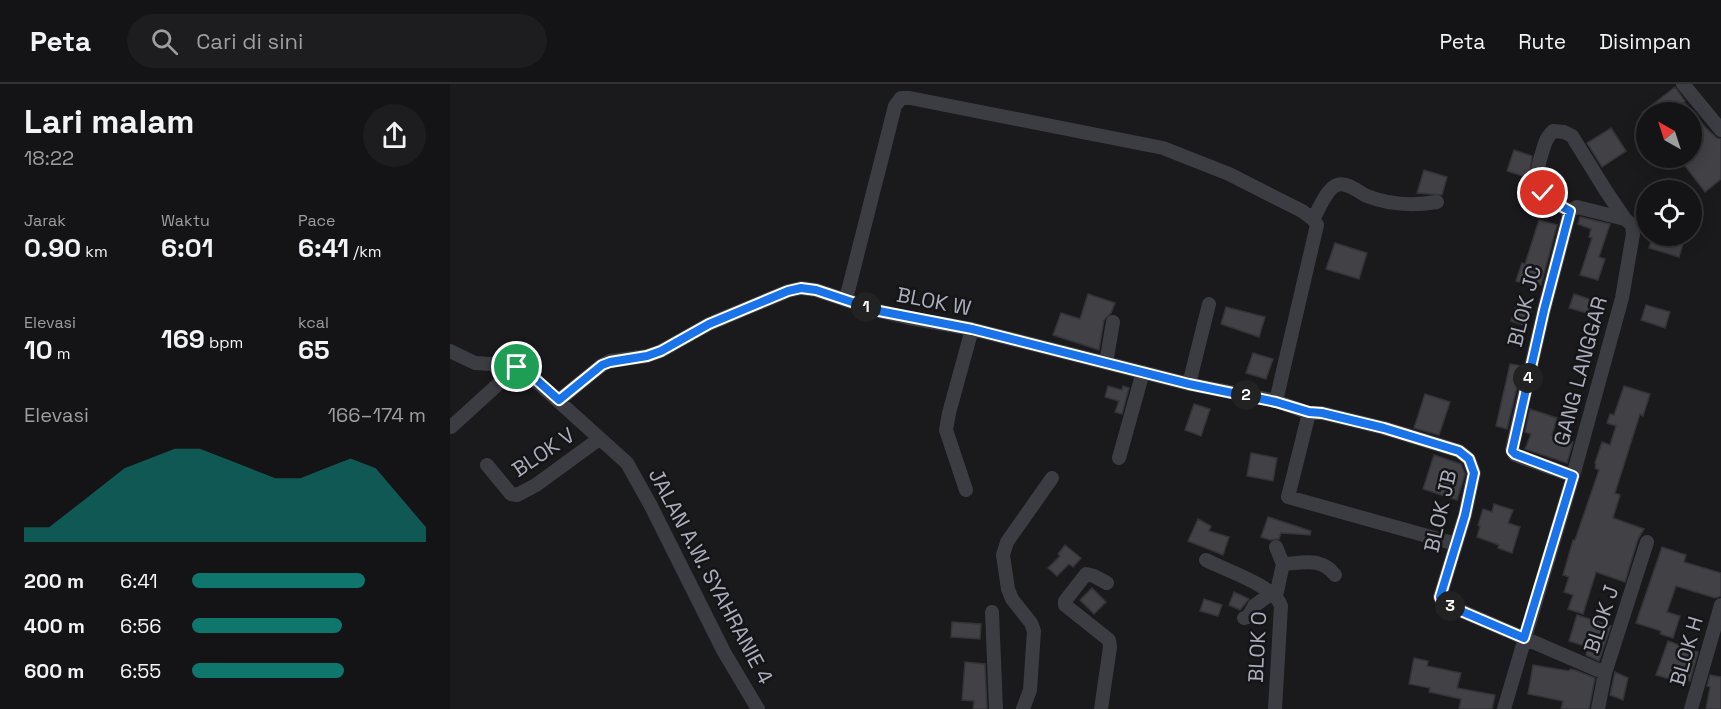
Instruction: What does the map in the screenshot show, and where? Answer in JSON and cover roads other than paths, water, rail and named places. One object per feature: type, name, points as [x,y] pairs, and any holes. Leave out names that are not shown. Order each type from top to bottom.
[{"type":"street","points":[[1683,84],[1721,130]]},
{"type":"street","points":[[846,299],[895,106],[901,98],[1163,148],[1229,174],[1302,211],[1317,225],[1276,402]]},
{"type":"street","name":"GANG LANGGAR","points":[[1504,709],[1573,476],[1622,298],[1634,230],[1572,136],[1564,132],[1553,131],[1546,139],[1536,172],[1538,185],[1548,199],[1570,211]]},
{"type":"street","points":[[1313,219],[1329,190],[1336,185],[1345,184],[1387,203],[1420,205],[1437,202]]},
{"type":"street","points":[[1570,211],[1577,207],[1625,219]]},
{"type":"street","name":"BLOK JC","points":[[1570,211],[1544,310],[1512,449],[1515,454],[1573,476]]},
{"type":"street","name":"BLOK W","points":[[559,400],[602,365],[661,351],[709,324],[788,291],[801,288],[816,290],[879,311],[972,329],[1189,384],[1276,402],[1315,413]]},
{"type":"street","points":[[1189,384],[1209,304]]},
{"type":"street","points":[[1106,363],[1113,322]]},
{"type":"street","points":[[966,490],[946,430],[972,329]]},
{"type":"street","name":"JALAN A.W. SYAHRANIE 4","points":[[450,351],[475,363],[517,367],[531,375],[627,464],[724,652],[758,709]]},
{"type":"street","points":[[451,427],[517,367]]},
{"type":"street","points":[[1119,458],[1143,372]]},
{"type":"street","points":[[1315,413],[1288,497],[1456,544]]},
{"type":"street","name":"BLOK JB","points":[[1315,413],[1384,428],[1464,453],[1474,473],[1465,515],[1440,597],[1443,603],[1524,638]]},
{"type":"street","name":"BLOK V","points":[[487,465],[511,494],[517,495],[536,485],[599,439]]},
{"type":"street","points":[[1023,709],[1030,690],[1034,631],[1031,623],[1012,599],[1003,555],[1007,542],[1052,478]]},
{"type":"street","name":"BLOK J","points":[[1598,709],[1605,673],[1647,542]]},
{"type":"street","points":[[1244,618],[1248,617],[1259,600],[1274,594],[1283,564],[1276,547]]},
{"type":"street","name":"BLOK O","points":[[1206,560],[1274,594],[1281,606],[1275,709]]},
{"type":"street","points":[[1283,564],[1317,562],[1327,565],[1335,575]]},
{"type":"street","points":[[1101,709],[1110,646],[1108,640],[1065,604],[1065,601],[1086,574],[1107,583]]},
{"type":"street","name":"BLOK H","points":[[1690,709],[1721,605]]},
{"type":"street","points":[[992,612],[996,709]]},
{"type":"street","points":[[1524,638],[1605,673]]}]
